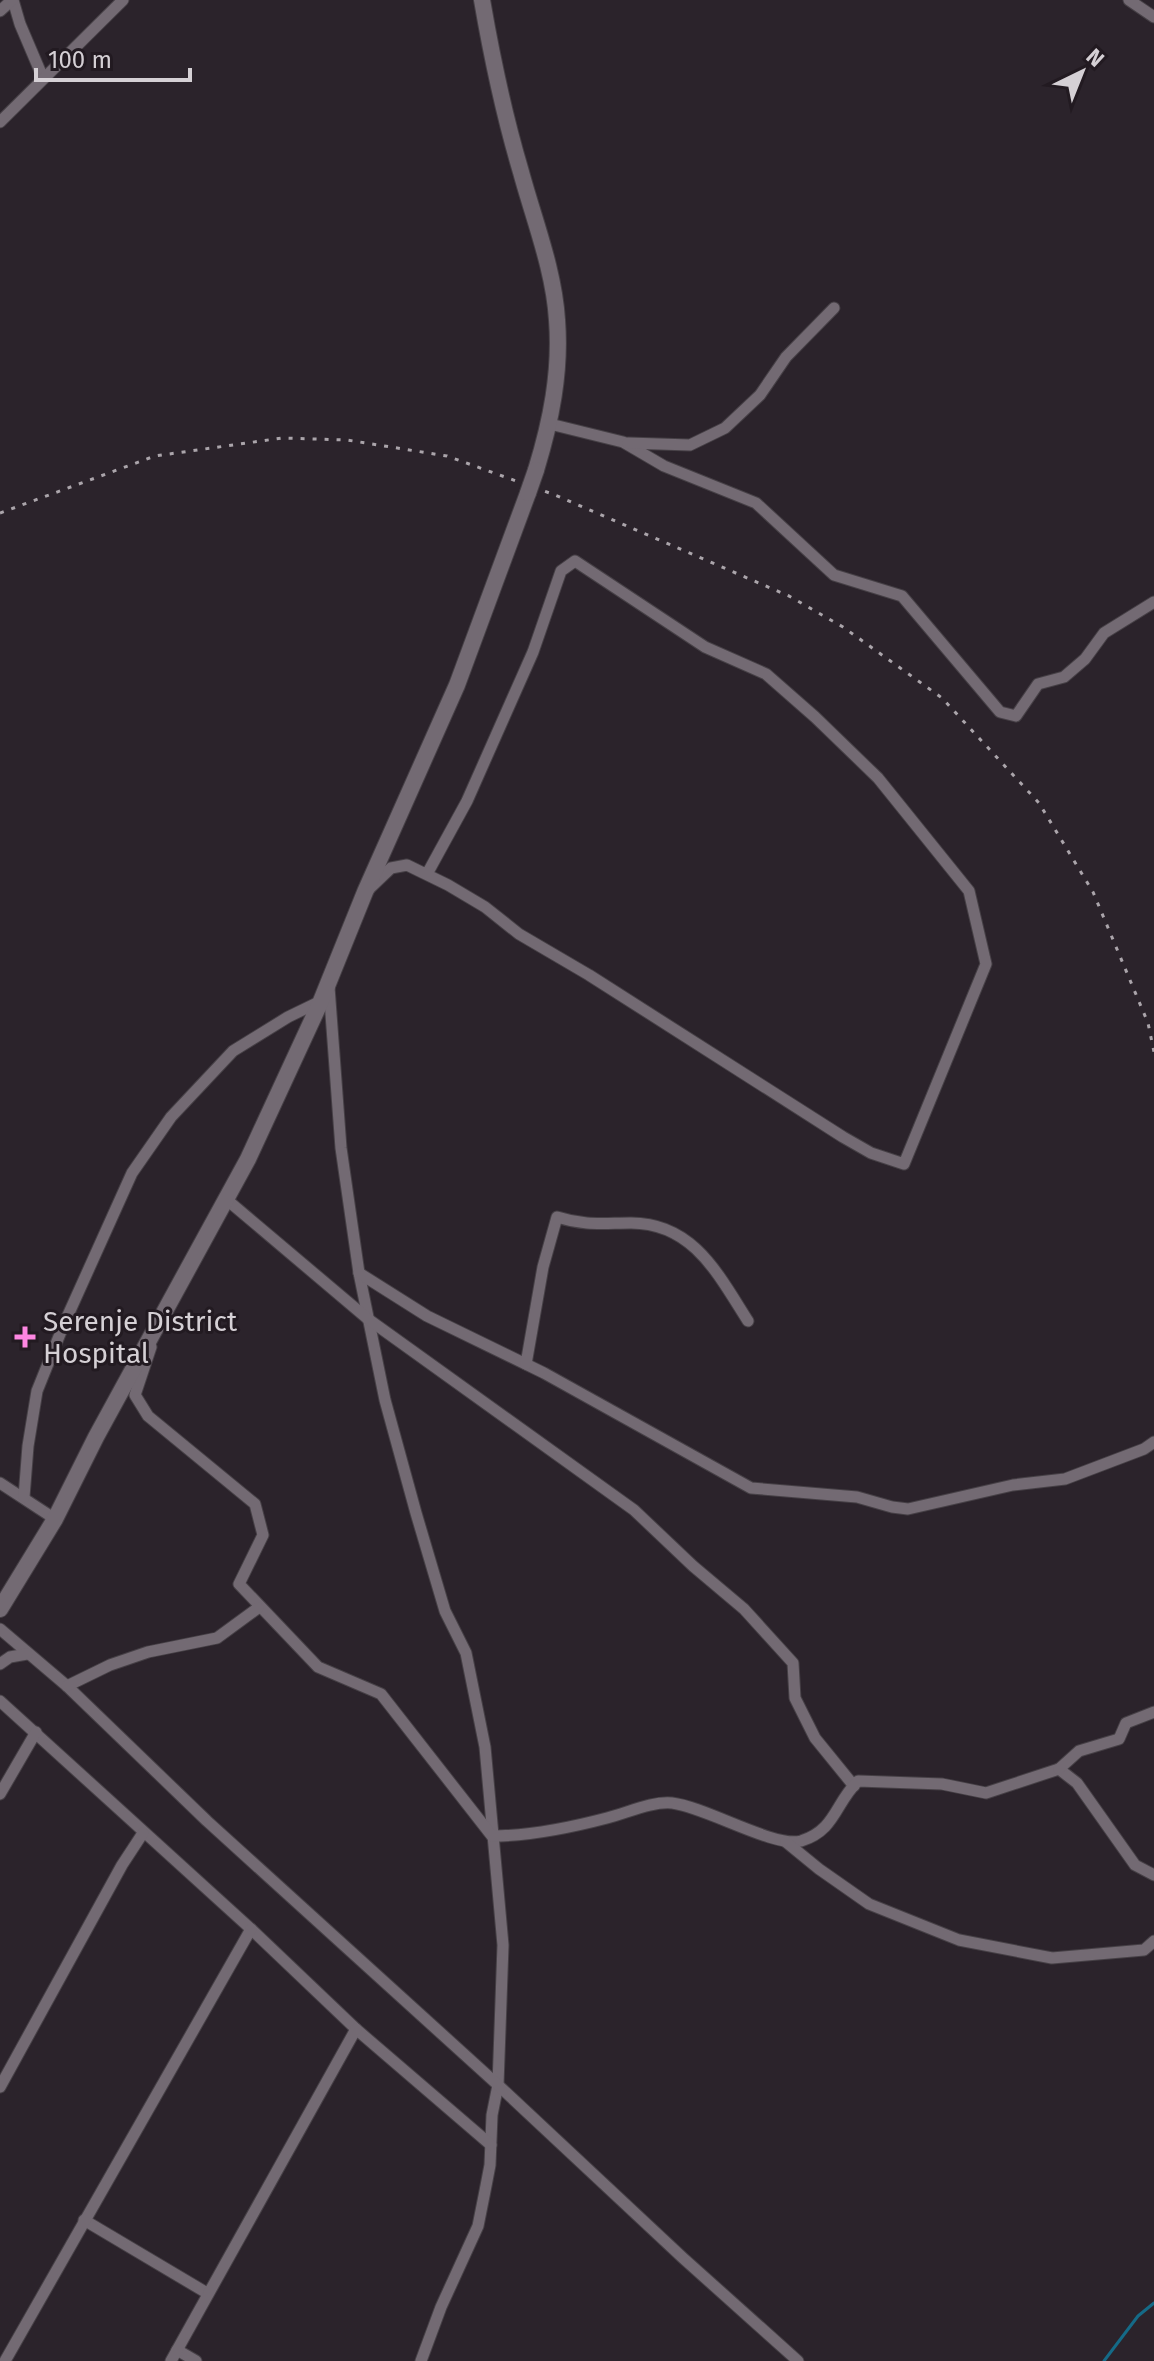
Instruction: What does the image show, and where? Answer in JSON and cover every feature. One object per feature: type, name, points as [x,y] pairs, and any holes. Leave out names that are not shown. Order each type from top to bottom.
[{"type":"main road","points":[[0,1609],[55,1519],[248,1159],[321,1001],[365,892],[457,685],[528,493],[550,424],[557,372],[557,318],[547,263],[500,101],[482,0]]},
{"type":"street","points":[[0,11],[12,0],[43,78]]},
{"type":"street","points":[[0,122],[123,0]]},
{"type":"street","points":[[1129,0],[1154,17]]},
{"type":"street","points":[[550,424],[623,442],[690,445],[725,428],[760,395],[786,357],[834,308]]},
{"type":"street","points":[[623,442],[664,466],[756,503],[834,575],[902,596],[1000,712],[1016,716],[1038,684],[1064,677],[1085,659],[1104,633],[1154,602]]},
{"type":"street","points":[[365,892],[391,868],[407,865],[427,874],[485,907],[519,934],[589,975],[843,1137],[871,1153],[904,1164],[986,964],[969,891],[878,778],[826,727],[766,674],[705,647],[575,561],[561,571],[533,652],[467,801],[427,874]]},
{"type":"street","points":[[329,982],[341,1148],[359,1273],[385,1400],[429,1560],[445,1611],[466,1653],[485,1747],[503,1945],[498,2085],[492,2115],[490,2165],[478,2226],[441,2307],[421,2361]]},
{"type":"street","points":[[24,1497],[37,1391],[132,1173],[171,1117],[233,1051],[321,1001]]},
{"type":"street","points":[[226,1199],[368,1319],[634,1510],[744,1609],[793,1663],[795,1698],[815,1738],[854,1786]]},
{"type":"street","points":[[526,1364],[543,1267],[557,1217],[594,1225],[655,1224],[674,1232],[694,1247],[709,1264],[748,1321]]},
{"type":"street","points":[[359,1273],[427,1316],[526,1364],[751,1488],[857,1497],[908,1509],[1013,1485],[1065,1479],[1144,1449],[1154,1442]]},
{"type":"street","points":[[160,1321],[135,1395],[148,1416],[255,1504],[263,1535],[239,1584],[258,1608],[318,1667],[381,1694],[492,1836]]},
{"type":"street","points":[[0,1483],[55,1519]]},
{"type":"street","points":[[67,1686],[110,1665],[148,1652],[217,1638],[258,1608]]},
{"type":"street","points":[[0,1629],[67,1686],[207,1821],[798,2361]]},
{"type":"street","points":[[0,1664],[10,1657],[27,1654]]},
{"type":"street","points":[[0,1701],[356,2029],[491,2145]]},
{"type":"street","points":[[786,1842],[801,1841],[825,1829],[858,1781],[942,1784],[986,1793],[1059,1769],[1079,1751],[1119,1739],[1126,1723],[1154,1712]]},
{"type":"street","points":[[0,1794],[36,1732]]},
{"type":"street","points":[[1059,1769],[1077,1783],[1135,1865],[1154,1875]]},
{"type":"street","points":[[492,1836],[545,1832],[663,1803],[712,1814],[786,1842],[869,1904],[959,1940],[1052,1958],[1144,1950],[1154,1941]]},
{"type":"street","points":[[0,2087],[122,1865],[143,1833]]},
{"type":"street","points":[[5,2361],[251,1929]]},
{"type":"street","points":[[196,2361],[174,2355],[356,2029]]},
{"type":"street","points":[[84,2220],[207,2293]]},
{"type":"waterway","points":[[1104,2361],[1138,2316],[1154,2303]]},
{"type":"railway","points":[[0,513],[155,456],[282,438],[347,440],[447,456],[555,495],[789,596],[843,627],[942,698],[1039,803],[1093,892],[1148,1023],[1154,1052]]},
{"type":"place","name":"Serenje District Hospital","points":[[25,1337]]}]
